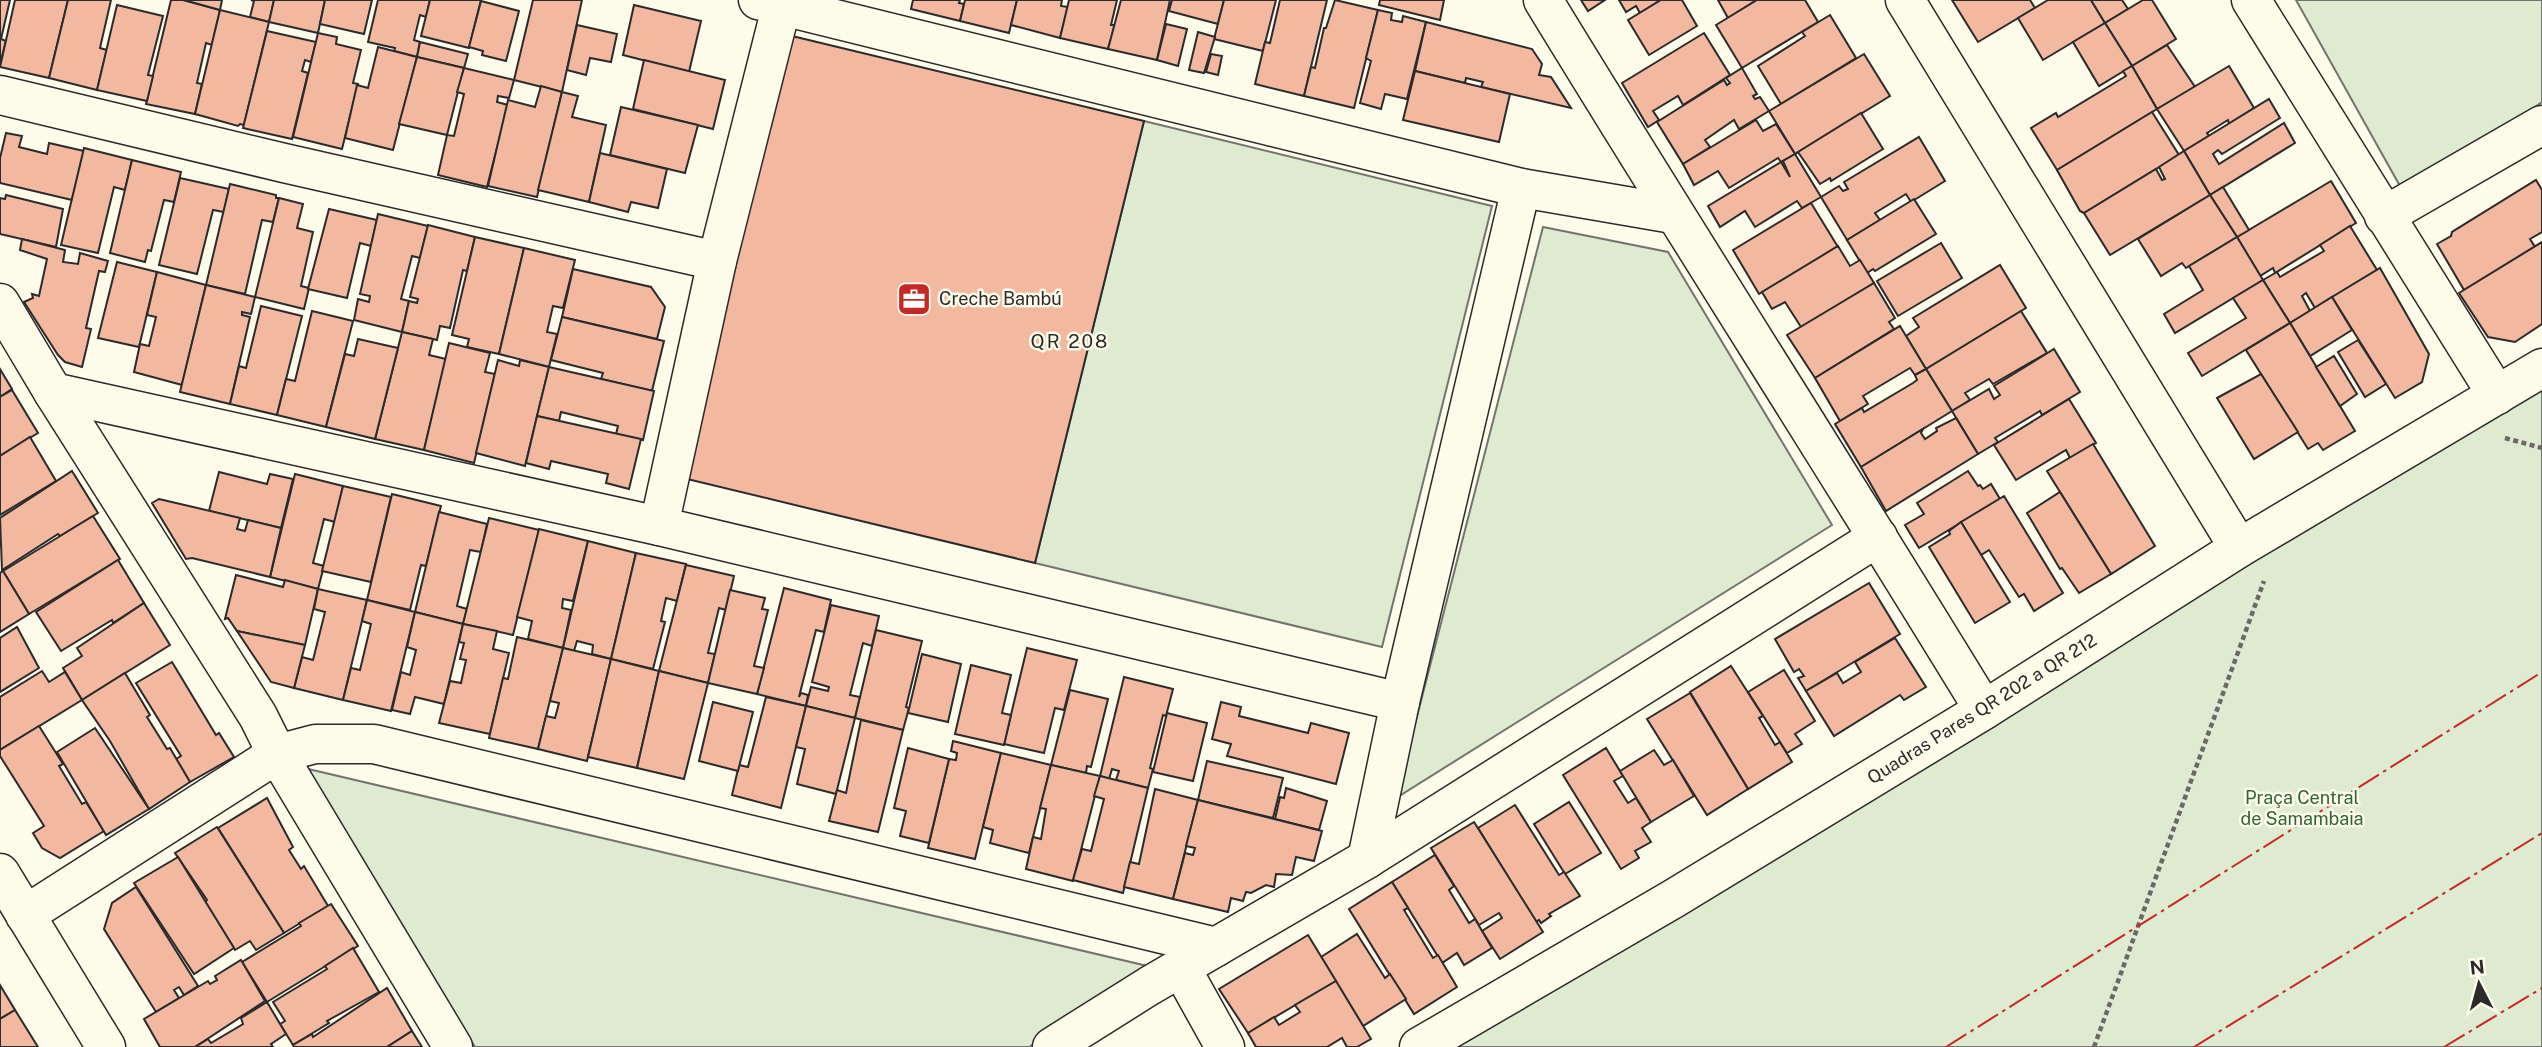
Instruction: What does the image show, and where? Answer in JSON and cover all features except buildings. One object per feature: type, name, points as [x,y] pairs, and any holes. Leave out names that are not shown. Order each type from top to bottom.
[{"type":"street","points":[[1543,0],[1673,214],[1984,710]]},
{"type":"street","points":[[1905,0],[2239,548]]},
{"type":"street","points":[[2251,0],[2497,395]]},
{"type":"street","points":[[659,526],[774,2],[1521,188],[1673,214]]},
{"type":"street","points":[[0,95],[297,166],[717,261]]},
{"type":"street","points":[[2384,216],[2542,125]]},
{"type":"street","points":[[1367,859],[1400,702],[1521,188]]},
{"type":"street","points":[[0,303],[52,391],[258,716],[277,754],[453,1047]]},
{"type":"street","name":"Quadras Pares QR 202 a QR 212","points":[[1419,1047],[1673,899],[1984,710],[2239,548],[2542,368]]},
{"type":"street","points":[[52,391],[659,526],[1400,702]]},
{"type":"street","points":[[1052,1047],[1367,859],[1878,537]]},
{"type":"street","points":[[25,915],[277,754],[315,744],[374,744],[1216,947]]},
{"type":"street","points":[[0,873],[106,1047]]},
{"type":"street","points":[[1181,968],[1225,1047]]},
{"type":"path","points":[[2094,1047],[2264,580]]},
{"type":"green space","points":[[2296,0],[2542,0],[2542,102],[2405,195]]},
{"type":"green space","points":[[1144,121],[1492,206],[1382,647],[1035,563]]},
{"type":"green space","points":[[1543,227],[1668,252],[1832,525],[1396,798]]},
{"type":"green space","name":"Praça Central de Samambaia","points":[[2542,384],[2542,1047],[1451,1047]]},
{"type":"green space","points":[[304,768],[1156,968],[1029,1047],[475,1047]]},
{"type":"power","points":[[1946,1047],[2542,672]]},
{"type":"power","points":[[2194,1047],[2542,833]]},
{"type":"power","points":[[2444,1047],[2542,988]]},
{"type":"place","name":"Creche Bambú","points":[[914,299]]},
{"type":"district","name":"QR 208","points":[[1070,341]]}]
